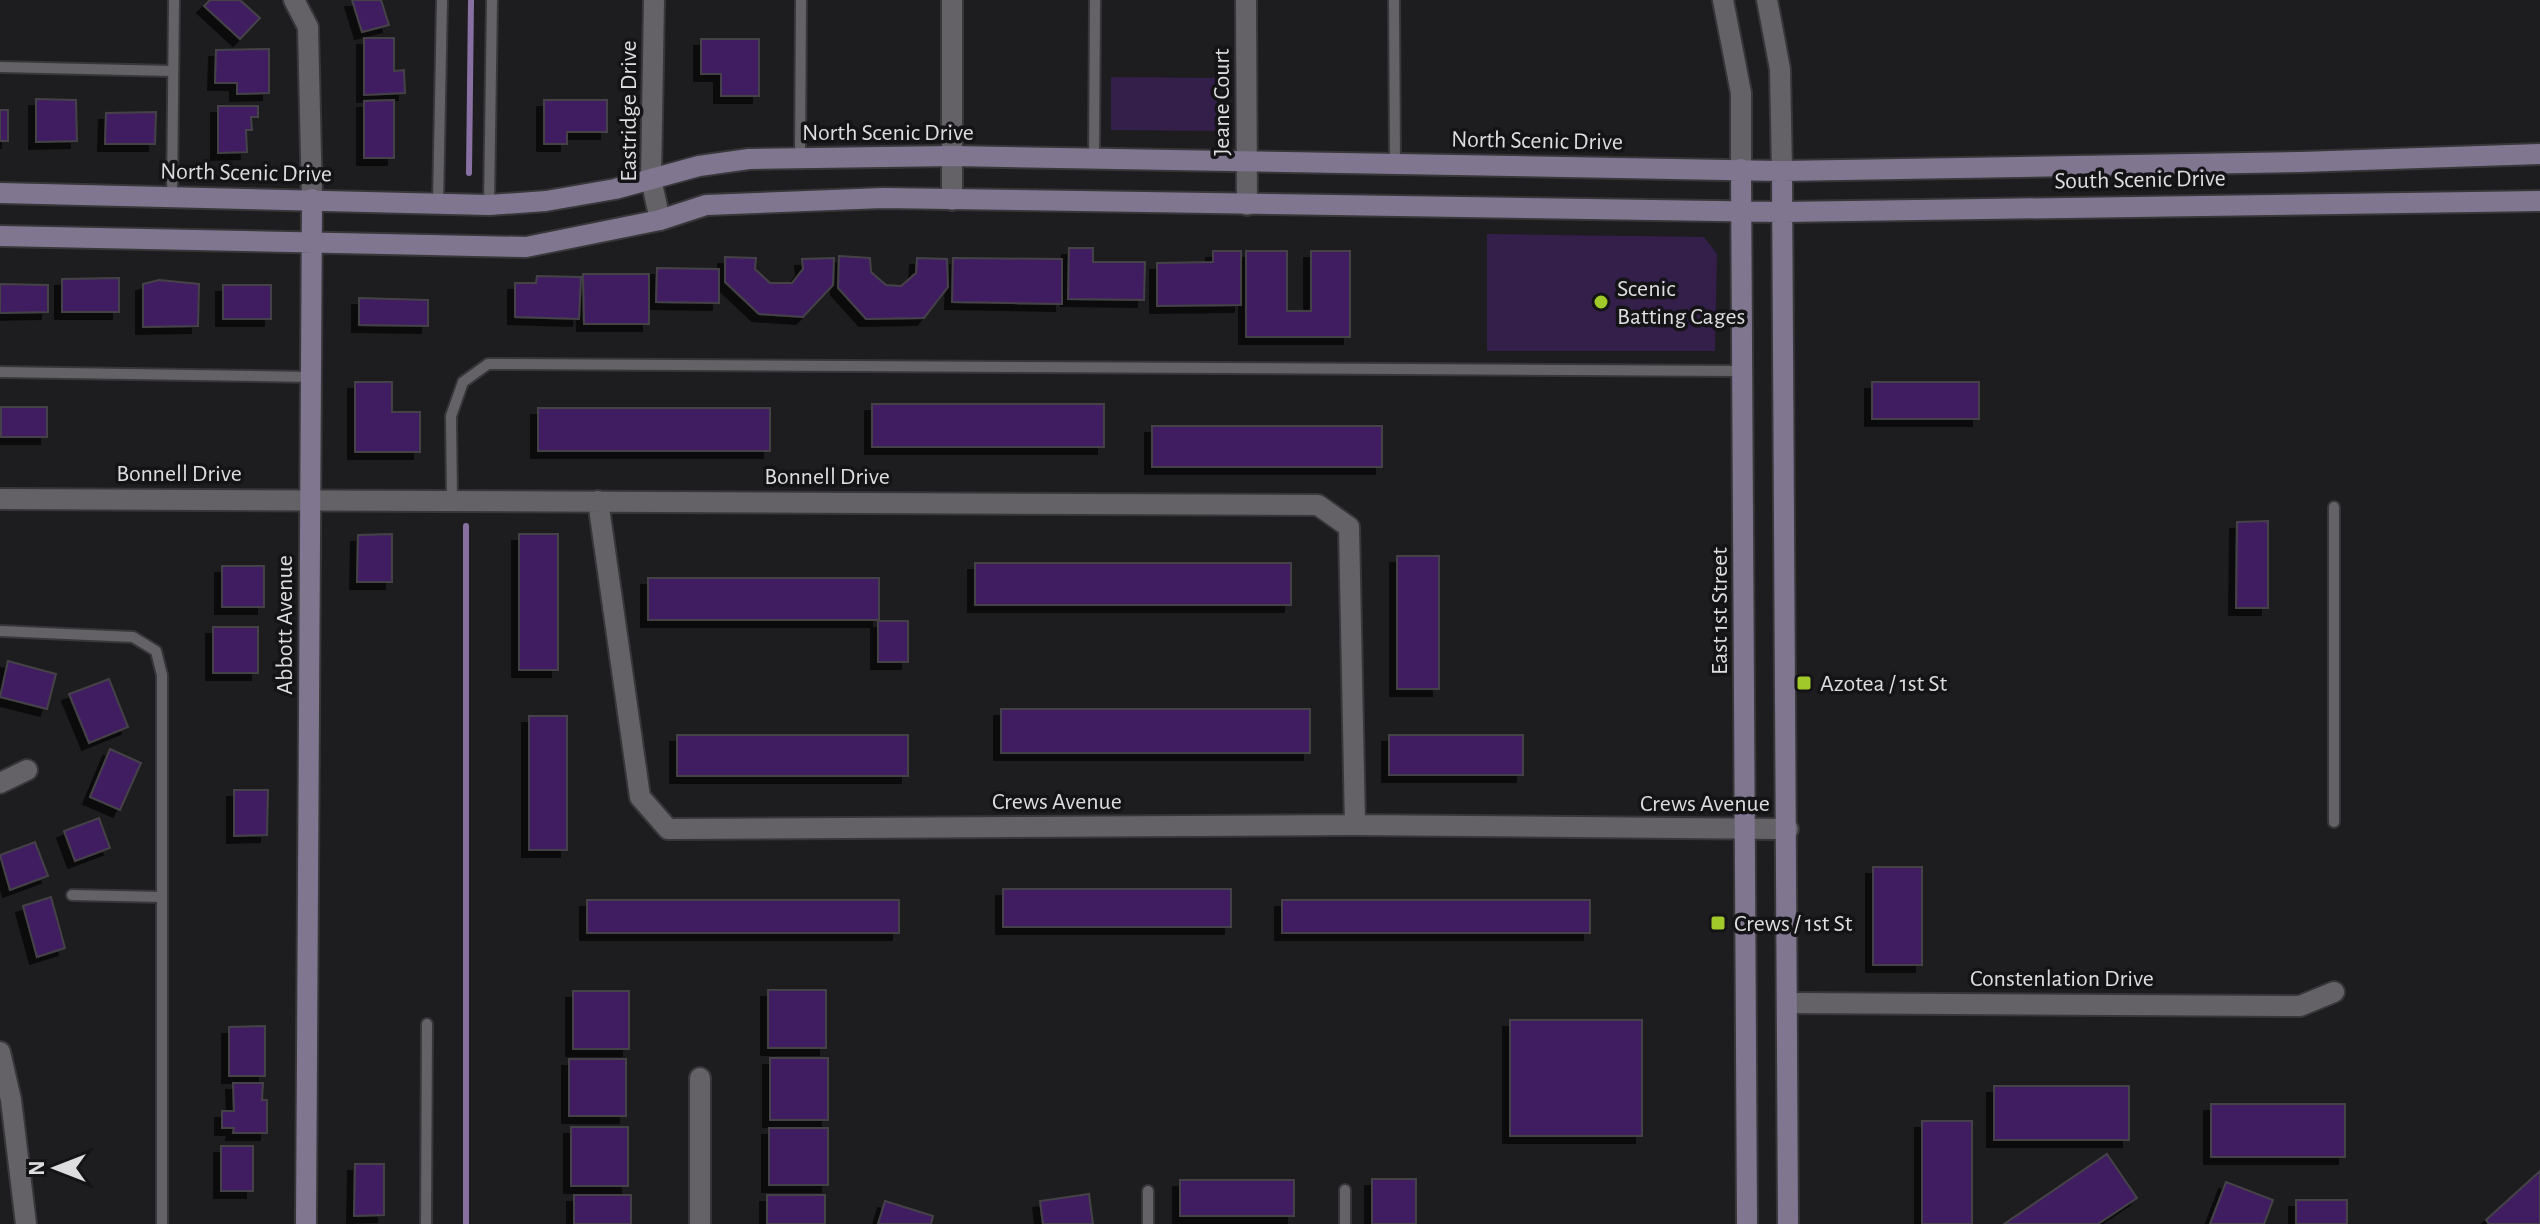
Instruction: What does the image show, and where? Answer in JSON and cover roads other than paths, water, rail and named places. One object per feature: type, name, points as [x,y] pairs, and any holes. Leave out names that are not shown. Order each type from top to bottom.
[{"type":"main road","name":"South Scenic Drive","points":[[1782,171],[2301,162],[2540,154]]},
{"type":"main road","name":"North Scenic Drive","points":[[0,193],[489,205],[546,201],[699,166],[800,159],[953,156],[1782,171]]},
{"type":"main road","name":"East 1st Street","points":[[1741,169],[1747,1224]]},
{"type":"main road","points":[[1782,171],[1788,1224]]},
{"type":"main road","points":[[0,236],[526,247],[660,220],[706,205],[883,198],[1741,211]]},
{"type":"main road","name":"Abbott Avenue","points":[[306,1224],[312,199]]},
{"type":"main road","name":"South Scenic Drive","points":[[1741,211],[2540,201]]},
{"type":"street","name":"Abbott Avenue","points":[[294,0],[308,27],[312,199]]},
{"type":"street","name":"Eastridge Drive","points":[[654,0],[651,179],[660,220]]},
{"type":"street","points":[[952,0],[952,200]]},
{"type":"street","name":"Jeane Court","points":[[1246,0],[1247,205]]},
{"type":"street","name":"East 1st Street","points":[[1723,0],[1741,93],[1741,169]]},
{"type":"street","points":[[1767,0],[1780,69],[1782,171]]},
{"type":"street","name":"Bonnell Drive","points":[[0,499],[1318,505],[1349,527],[1355,825]]},
{"type":"street","name":"Crews Avenue","points":[[598,501],[640,797],[668,829],[1355,825],[1788,829]]},
{"type":"street","points":[[0,783],[27,770]]},
{"type":"street","name":"Constenlation Drive","points":[[1788,1003],[2300,1006],[2334,992]]},
{"type":"street","points":[[0,1052],[11,1100],[26,1224]]},
{"type":"street","points":[[700,1078],[700,1224]]},
{"type":"lane","points":[[172,196],[174,0]]},
{"type":"lane","points":[[438,203],[442,0]]},
{"type":"lane","points":[[489,205],[492,0]]},
{"type":"lane","points":[[800,159],[801,0]]},
{"type":"lane","points":[[1094,160],[1095,0]]},
{"type":"lane","points":[[1394,0],[1395,164]]},
{"type":"lane","points":[[0,67],[173,71]]},
{"type":"lane","points":[[452,500],[451,416],[463,382],[488,364],[1744,371]]},
{"type":"lane","points":[[0,372],[312,377]]},
{"type":"lane","points":[[2334,507],[2334,822]]},
{"type":"lane","points":[[0,631],[133,637],[156,651],[162,675],[162,1224]]},
{"type":"lane","points":[[72,895],[162,897]]},
{"type":"lane","points":[[426,1224],[427,1024]]},
{"type":"lane","points":[[1345,1190],[1345,1224]]},
{"type":"lane","points":[[1148,1191],[1148,1224]]},
{"type":"waterway","points":[[469,173],[471,0]]},
{"type":"waterway","points":[[466,526],[466,1224]]},
{"type":"place","name":"Scenic Batting Cages","points":[[1601,302]]},
{"type":"place","name":"Azotea / 1st St","points":[[1804,683]]},
{"type":"place","name":"Crews / 1st St","points":[[1718,923]]}]
